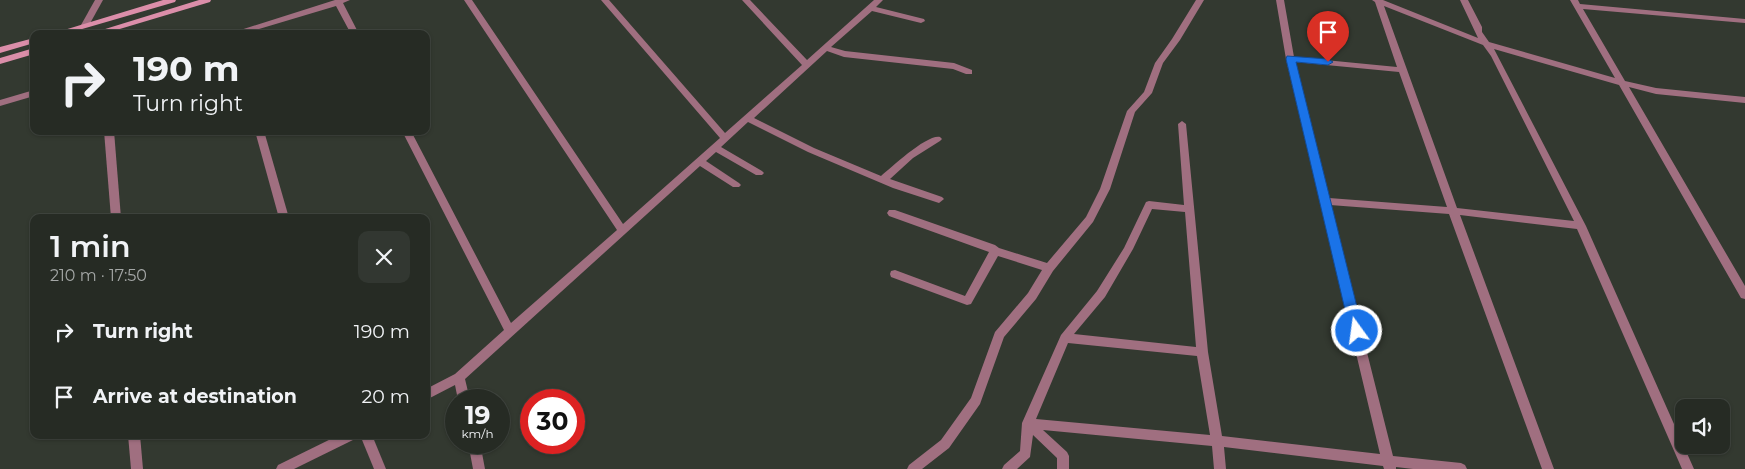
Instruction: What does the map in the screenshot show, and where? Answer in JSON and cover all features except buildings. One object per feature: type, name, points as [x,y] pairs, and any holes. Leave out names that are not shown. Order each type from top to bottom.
[{"type":"main road","points":[[68,30],[172,0]]},
{"type":"main road","points":[[106,30],[207,0]]},
{"type":"main road","points":[[0,50],[30,41]]},
{"type":"main road","points":[[0,61],[30,52]]},
{"type":"street","points":[[85,25],[99,0]]},
{"type":"street","points":[[468,0],[622,230]]},
{"type":"street","points":[[605,0],[725,138]]},
{"type":"street","points":[[746,0],[806,64]]},
{"type":"street","points":[[430,393],[459,377],[879,0]]},
{"type":"street","points":[[913,469],[945,444],[976,400],[999,335],[1032,296],[1049,268],[1090,219],[1104,189],[1131,111],[1148,93],[1159,63],[1176,40],[1200,0]]},
{"type":"street","points":[[1280,0],[1290,59],[1389,465]]},
{"type":"street","points":[[1377,0],[1484,43],[1622,83],[1656,90],[1745,100]]},
{"type":"street","points":[[1377,0],[1404,70],[1452,211],[1548,469]]},
{"type":"street","points":[[1464,0],[1478,27],[1478,32],[1494,56],[1581,226],[1688,469]]},
{"type":"street","points":[[245,30],[342,1],[353,30]]},
{"type":"street","points":[[1575,3],[1745,21]]},
{"type":"street","points":[[1575,3],[1745,295]]},
{"type":"street","points":[[870,8],[921,21]]},
{"type":"street","points":[[825,48],[844,54],[954,66],[969,72]]},
{"type":"street","points":[[1290,59],[1404,70]]},
{"type":"street","points":[[0,103],[30,94]]},
{"type":"street","points":[[746,118],[810,150],[896,186],[939,199]]},
{"type":"street","points":[[1182,124],[1202,352],[1220,469]]},
{"type":"street","points":[[109,135],[116,214]]},
{"type":"street","points":[[260,135],[283,214]]},
{"type":"street","points":[[408,135],[510,331]]},
{"type":"street","points":[[884,180],[910,156],[937,139]]},
{"type":"street","points":[[716,147],[759,173]]},
{"type":"street","points":[[700,162],[736,185]]},
{"type":"street","points":[[1325,202],[1452,211],[1581,226]]},
{"type":"street","points":[[1008,469],[1026,453],[1028,423],[1065,338],[1101,294],[1128,249],[1149,205],[1190,209]]},
{"type":"street","points":[[892,213],[992,248],[995,251],[1049,268]]},
{"type":"street","points":[[895,274],[967,301],[995,251]]},
{"type":"street","points":[[1065,338],[1202,352]]},
{"type":"street","points":[[459,377],[462,389]]},
{"type":"street","points":[[1028,423],[1217,441],[1389,465],[1461,469]]},
{"type":"street","points":[[1028,423],[1063,456],[1063,469]]},
{"type":"street","points":[[134,439],[137,469]]},
{"type":"street","points":[[282,469],[342,439]]},
{"type":"street","points":[[368,439],[380,469]]},
{"type":"street","points":[[476,454],[479,469]]},
{"type":"route","points":[[1328,62],[1290,59],[1357,331]]}]
